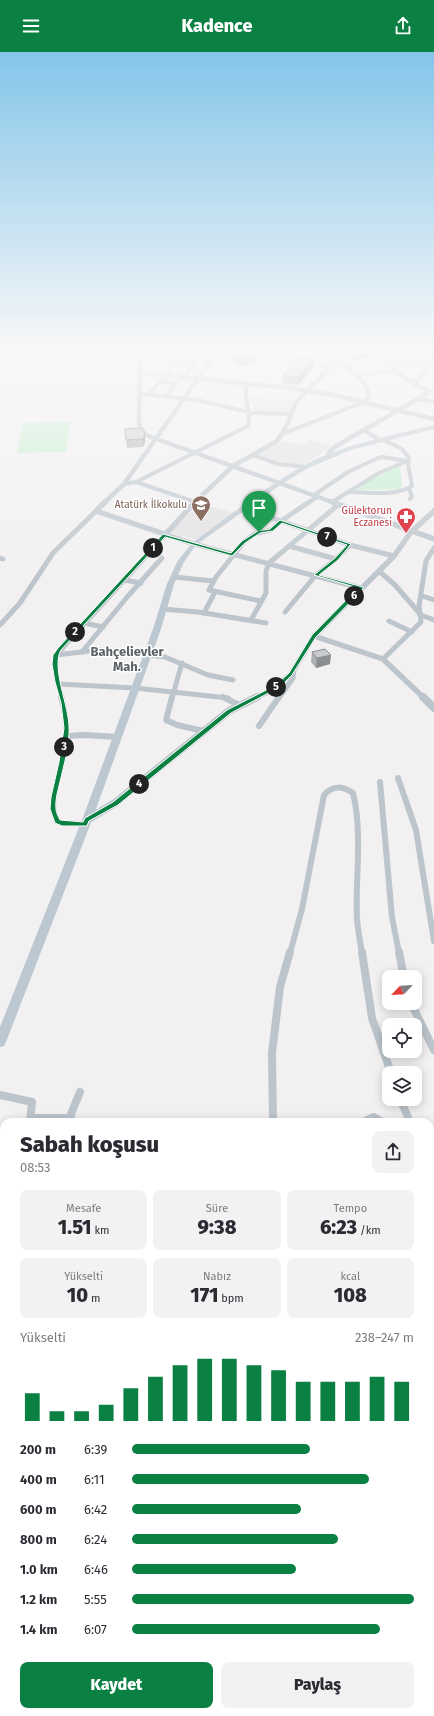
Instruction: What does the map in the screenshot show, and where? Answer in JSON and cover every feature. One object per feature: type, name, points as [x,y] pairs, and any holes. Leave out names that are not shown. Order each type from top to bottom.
[{"type":"main road","points":[[0,1042],[86,822],[157,629],[162,609],[185,553],[194,544],[280,483],[306,468],[349,449],[420,431]]},
{"type":"street","points":[[143,431],[144,433],[156,439],[434,539]]},
{"type":"street","points":[[0,625],[20,603],[53,553],[124,484],[162,431]]},
{"type":"street","points":[[124,484],[136,482],[239,431]]},
{"type":"street","points":[[283,431],[278,441],[233,466],[195,502],[84,622],[56,655],[55,664],[58,684],[64,703],[67,728],[62,762],[54,797],[53,809],[54,817],[57,821],[62,823],[86,822],[115,803],[203,731],[239,705],[278,686],[294,669],[314,636],[394,556],[411,532],[434,511]]},
{"type":"street","points":[[282,434],[291,431]]},
{"type":"street","points":[[326,458],[330,451],[336,446],[363,431]]},
{"type":"street","points":[[349,492],[397,491],[409,489],[412,486],[413,479],[408,461],[409,458],[402,449],[365,431]]},
{"type":"street","points":[[253,455],[278,464],[295,465],[306,468]]},
{"type":"street","points":[[261,601],[209,590],[213,581],[232,555],[250,537],[259,532],[271,530],[348,472],[378,458],[408,461]]},
{"type":"street","points":[[332,502],[379,473],[408,461]]},
{"type":"street","points":[[136,482],[195,502]]},
{"type":"street","points":[[409,489],[412,496],[410,499]]},
{"type":"street","points":[[251,620],[267,588],[264,573],[269,563],[338,505]]},
{"type":"street","points":[[246,508],[350,544],[394,556]]},
{"type":"street","points":[[96,511],[194,544],[361,588]]},
{"type":"street","points":[[286,612],[316,575],[336,559],[350,544]]},
{"type":"street","points":[[289,546],[336,559]]},
{"type":"street","points":[[383,659],[421,622],[419,606],[422,596],[426,561],[434,548]]},
{"type":"street","points":[[82,652],[162,558]]},
{"type":"street","points":[[379,571],[395,585],[421,615],[434,620]]},
{"type":"street","points":[[174,577],[213,581]]},
{"type":"street","points":[[124,580],[140,583]]},
{"type":"street","points":[[204,613],[215,592]]},
{"type":"street","points":[[422,596],[434,600]]},
{"type":"street","points":[[162,609],[204,613],[266,623]]},
{"type":"street","points":[[389,621],[412,632]]},
{"type":"street","points":[[84,622],[103,627]]},
{"type":"street","points":[[314,636],[383,659],[434,708]]},
{"type":"street","points":[[56,655],[113,650],[148,654],[165,657],[182,663],[208,676],[234,680]]},
{"type":"street","points":[[182,663],[167,722],[172,725],[203,731]]},
{"type":"street","points":[[259,726],[293,678],[294,669]]},
{"type":"street","points":[[58,684],[135,688],[221,697],[227,698],[239,705]]},
{"type":"street","points":[[66,736],[85,734],[117,737]]},
{"type":"street","points":[[398,778],[416,830],[434,942]]},
{"type":"street","points":[[380,782],[392,917],[403,970]]},
{"type":"street","points":[[273,1118],[272,1053],[280,987],[302,910],[324,795],[329,789],[337,787],[345,788],[353,793],[356,805],[358,845],[357,919],[372,1018],[389,1066]]},
{"type":"street","points":[[414,1010],[434,1050]]},
{"type":"street","points":[[71,1118],[80,1092]]},
{"type":"street","points":[[0,1095],[32,1102],[31,1118]]},
{"type":"street","points":[[403,1106],[408,1118]]},
{"type":"shaded area","points":[[310,440],[332,446],[303,465],[279,463],[256,455],[283,441],[304,445]]},
{"type":"shaded area","name":"Atatürk İlkokulu","points":[[200,504],[234,513],[196,540],[170,532]]},
{"type":"green space","points":[[21,431],[69,431],[66,452],[17,453]]},
{"type":"green space","points":[[400,466],[402,486],[400,489],[357,490],[369,480]]},
{"type":"building","points":[[125,431],[143,431],[145,433],[143,439],[126,440]]},
{"type":"building","points":[[325,649],[331,655],[317,658],[312,652]]},
{"type":"place","name":"Atatürk İlkokulu","points":[[201,522]]},
{"type":"place","name":"Gülektorun Eczanesi","points":[[406,534]]},
{"type":"district","name":"Bahçelievler Mah.","points":[[127,658]]},
{"type":"route","points":[[281,521],[350,544],[336,559],[316,575],[361,588],[352,599],[314,636],[291,674],[278,686],[229,711],[115,803],[87,820],[85,824],[62,823],[57,821],[54,817],[53,809],[54,797],[62,762],[67,728],[64,715],[64,703],[55,664],[56,655],[60,649],[164,535],[232,555],[244,542],[259,532],[271,530],[281,521]]}]
